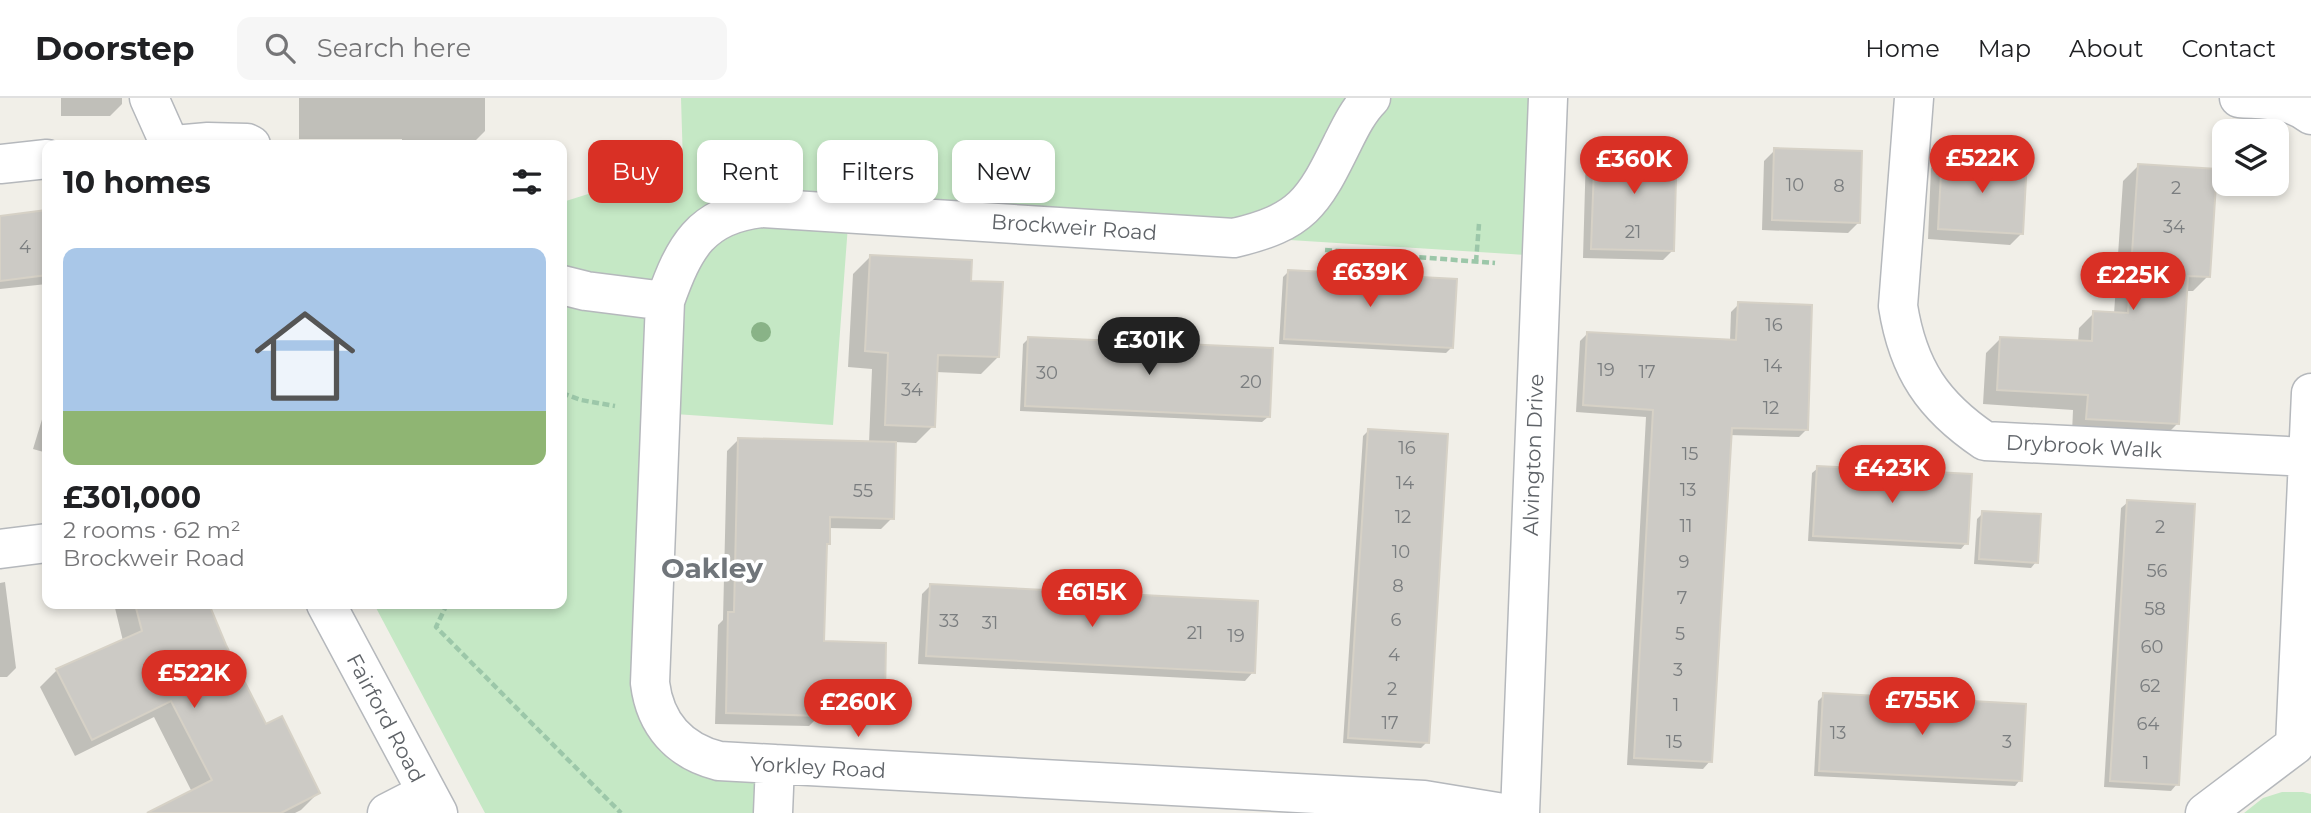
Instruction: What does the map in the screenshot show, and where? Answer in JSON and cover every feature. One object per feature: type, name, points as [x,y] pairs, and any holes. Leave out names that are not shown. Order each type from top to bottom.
[{"type":"street","points":[[149,98],[170,140]]},
{"type":"street","name":"Brockweir Road","points":[[711,225],[725,216],[761,208],[1234,238],[1277,225],[1293,216],[1313,198],[1354,121],[1371,98]]},
{"type":"street","name":"Alvington Drive","points":[[1520,813],[1548,98]]},
{"type":"street","name":"Drybrook Walk","points":[[1914,98],[1898,306],[1909,355],[1920,377],[1938,402],[1959,424],[1984,441],[2307,457]]},
{"type":"street","points":[[2239,98],[2297,108]]},
{"type":"street","points":[[0,164],[42,160]]},
{"type":"street","name":"Yorkley Road","points":[[711,225],[694,238],[684,254],[665,301],[650,682],[657,712],[669,733],[690,751],[719,761],[1423,800],[1503,813]]},
{"type":"street","points":[[567,286],[665,301]]},
{"type":"street","points":[[2205,813],[2306,747],[2307,457],[2311,393]]},
{"type":"street","points":[[0,549],[42,544]]},
{"type":"street","name":"Fairford Road","points":[[329,609],[432,803],[387,813]]},
{"type":"street","points":[[773,813],[775,764]]},
{"type":"path","points":[[1476,262],[1479,224]]},
{"type":"path","points":[[1324,250],[1540,265]]},
{"type":"path","points":[[445,609],[436,627],[621,813]]},
{"type":"green space","points":[[681,98],[1548,98],[1541,256],[849,212],[833,425],[661,413],[657,712],[749,764],[773,813],[485,813],[377,609],[567,609],[567,201],[588,194],[588,203],[683,203]]},
{"type":"green space","points":[[2282,792],[2311,794],[2311,813],[2244,813],[2263,798]]},
{"type":"building","points":[[1595,140],[1677,142],[1674,251],[1591,249]]},
{"type":"building","points":[[1774,148],[1862,151],[1860,223],[1772,220]]},
{"type":"building","points":[[1942,155],[2027,160],[2023,234],[1938,229]]},
{"type":"building","points":[[2138,164],[2212,169],[2212,196],[2215,196],[2210,277],[2188,276],[2179,424],[2086,419],[2088,395],[1997,390],[2000,337],[2092,341],[2093,311],[2128,313]]},
{"type":"building","points":[[42,211],[42,276],[0,281],[0,216]]},
{"type":"building","points":[[870,255],[972,260],[971,281],[1003,282],[999,357],[938,355],[935,427],[885,425],[888,353],[865,351]]},
{"type":"building","points":[[1288,270],[1457,279],[1453,348],[1284,339]]},
{"type":"building","points":[[1738,302],[1812,305],[1808,430],[1732,428],[1712,762],[1634,758],[1653,410],[1583,405],[1587,332],[1736,340]]},
{"type":"building","points":[[1028,337],[1273,348],[1270,417],[1025,406]]},
{"type":"building","points":[[1368,429],[1448,434],[1429,743],[1348,738]]},
{"type":"building","points":[[738,438],[896,442],[894,519],[830,517],[830,544],[827,544],[824,641],[886,643],[885,698],[822,695],[822,716],[726,713],[728,612],[734,612]]},
{"type":"building","points":[[1817,466],[1972,474],[1968,544],[1813,536]]},
{"type":"building","points":[[2127,500],[2195,504],[2179,785],[2110,781]]},
{"type":"building","points":[[1982,511],[2041,514],[2038,563],[1979,559]]},
{"type":"building","points":[[930,584],[1258,601],[1255,673],[926,656]]},
{"type":"building","points":[[136,609],[211,609],[266,724],[282,716],[320,793],[281,813],[147,813],[212,780],[171,701],[92,740],[56,669],[142,631]]},
{"type":"building","points":[[1823,693],[2026,704],[2022,781],[1819,771]]},
{"type":"district","name":"Oakley","points":[[712,568]]}]
